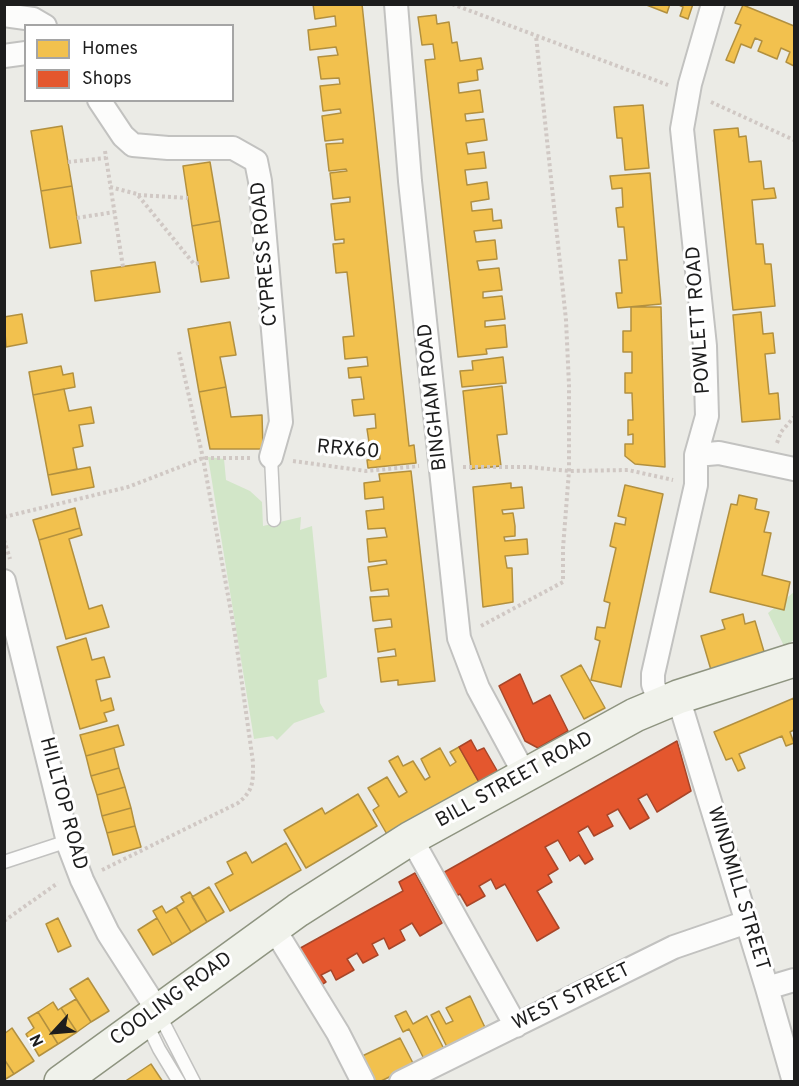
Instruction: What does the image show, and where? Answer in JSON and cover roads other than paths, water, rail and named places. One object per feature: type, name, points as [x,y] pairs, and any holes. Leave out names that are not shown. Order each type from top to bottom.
[{"type":"main road","name":"BILL STREET ROAD","points":[[264,934],[411,838],[625,720],[669,701],[795,660]]},
{"type":"main road","name":"COOLING ROAD","points":[[61,1082],[264,934]]},
{"type":"street","name":"BINGHAM ROAD","points":[[396,4],[428,463],[459,638],[478,688],[525,775]]},
{"type":"street","name":"POWLETT ROAD","points":[[669,701],[654,684],[653,674],[696,485],[696,455],[707,416],[706,357],[682,129],[688,92],[713,4]]},
{"type":"street","points":[[4,15],[33,19],[42,24]]},
{"type":"street","points":[[4,56],[24,53]]},
{"type":"street","name":"CYPRESS ROAD","points":[[100,102],[123,136],[133,145],[168,148],[233,147],[256,161],[260,181],[281,422],[271,458]]},
{"type":"street","points":[[696,455],[719,453],[795,469]]},
{"type":"street","name":"HILLTOP ROAD","points":[[8,572],[68,841],[90,870],[108,933],[151,1016]]},
{"type":"street","name":"WINDMILL STREET","points":[[669,701],[747,922],[794,1082]]},
{"type":"street","points":[[411,838],[516,1026]]},
{"type":"street","name":"WEST STREET","points":[[401,1082],[674,947],[747,922]]},
{"type":"street","points":[[264,934],[338,1033],[363,1082]]},
{"type":"street","points":[[767,988],[795,980]]},
{"type":"lane","points":[[271,458],[274,520]]},
{"type":"lane","points":[[4,862],[68,841]]},
{"type":"lane","points":[[151,1016],[159,1049],[179,1082]]},
{"type":"lane","points":[[151,1016],[194,1082]]}]
